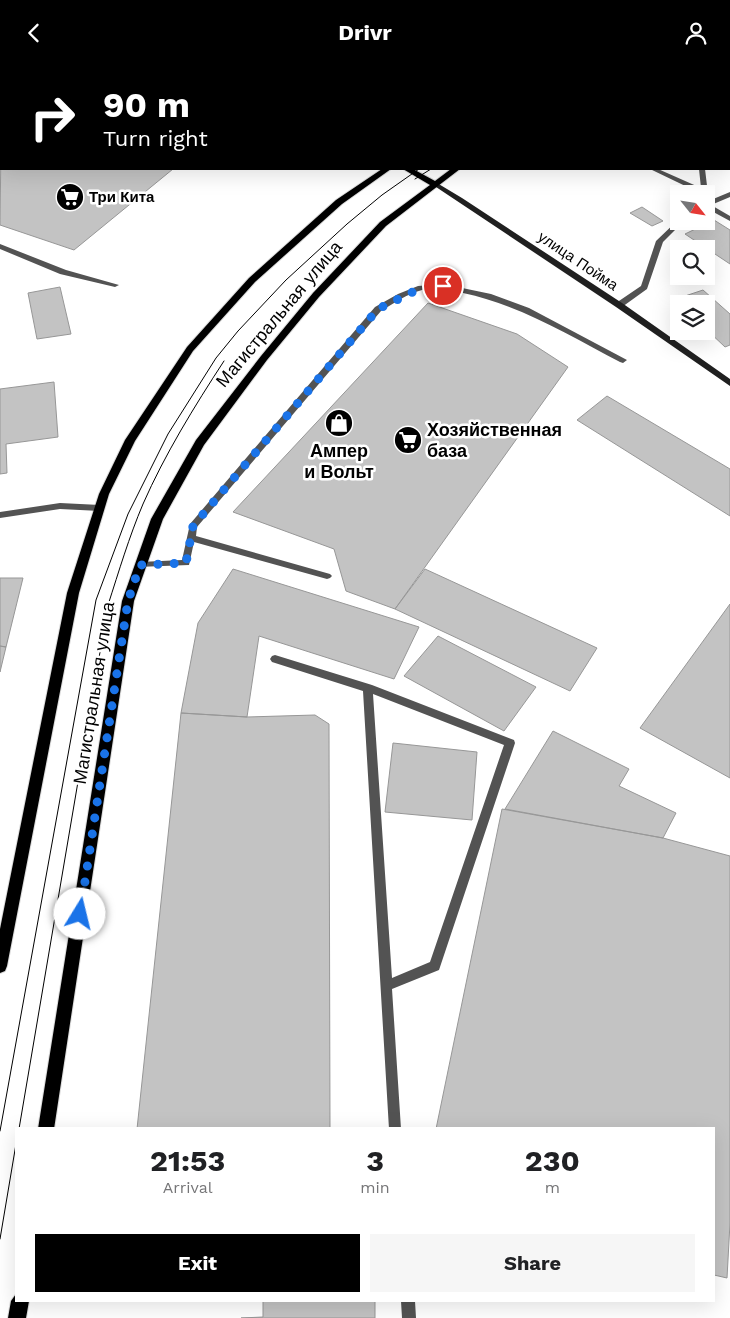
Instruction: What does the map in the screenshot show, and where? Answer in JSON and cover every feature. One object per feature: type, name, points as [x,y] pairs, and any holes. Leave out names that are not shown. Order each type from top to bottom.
[{"type":"main road","name":"Магистральная улица","points":[[0,967],[73,593],[104,494],[130,440],[190,349],[237,296],[282,251],[339,202],[386,170]]},
{"type":"main road","name":"улица Пойма","points":[[408,170],[435,183]]},
{"type":"main road","name":"Магистральная улица","points":[[46,1127],[128,601],[157,519],[200,443],[264,358],[316,295],[383,224],[454,170]]},
{"type":"main road","points":[[17,1318],[20,1302]]},
{"type":"street","name":"улица Пойма","points":[[435,183],[728,379]]},
{"type":"lane","points":[[655,170],[688,185]]},
{"type":"lane","points":[[702,170],[704,185]]},
{"type":"lane","points":[[715,200],[730,193]]},
{"type":"lane","points":[[715,210],[730,219]]},
{"type":"lane","points":[[619,305],[644,287],[660,241],[672,230]]},
{"type":"lane","points":[[0,246],[62,272],[115,285]]},
{"type":"lane","points":[[140,565],[186,563],[193,526],[378,309],[421,288],[443,286],[488,296],[526,310],[624,360]]},
{"type":"lane","points":[[0,515],[60,506],[100,508]]},
{"type":"lane","points":[[190,538],[327,575]]},
{"type":"lane","points":[[275,659],[368,688],[510,743],[435,966],[386,986]]},
{"type":"lane","points":[[368,688],[395,1127]]},
{"type":"lane","points":[[408,1302],[409,1318]]},
{"type":"building","name":"Три Кита","points":[[1,170],[172,170],[74,250],[0,225]]},
{"type":"building","points":[[642,207],[663,221],[652,226],[630,213]]},
{"type":"building","points":[[715,221],[730,230],[730,264],[715,254],[715,240],[694,240],[685,234],[693,230],[715,230]]},
{"type":"building","points":[[60,287],[71,334],[37,339],[28,293]]},
{"type":"building","points":[[703,290],[709,295],[688,295]]},
{"type":"building","points":[[715,301],[730,314],[730,345],[725,347],[715,338]]},
{"type":"building","name":"Хозяйственная база","points":[[428,303],[517,334],[568,367],[395,609],[346,591],[334,549],[233,512]]},
{"type":"building","points":[[54,382],[58,437],[6,444],[7,473],[0,474],[0,389]]},
{"type":"building","points":[[607,396],[730,469],[730,516],[577,420]]},
{"type":"building","points":[[233,569],[419,627],[394,679],[259,636],[247,717],[181,713],[198,623]]},
{"type":"building","points":[[425,569],[597,648],[570,691],[395,609]]},
{"type":"building","points":[[0,578],[23,578],[6,647],[0,646]]},
{"type":"building","points":[[730,604],[730,778],[640,728]]},
{"type":"building","points":[[438,636],[536,687],[504,731],[404,676]]},
{"type":"building","points":[[0,646],[6,647],[0,672]]},
{"type":"building","points":[[181,713],[247,717],[315,715],[329,724],[330,1127],[137,1127]]},
{"type":"building","points":[[553,731],[629,769],[619,786],[676,813],[663,838],[505,809]]},
{"type":"building","points":[[393,743],[477,752],[472,820],[385,812]]},
{"type":"building","points":[[502,809],[663,838],[730,856],[730,1223],[727,1278],[715,1275],[715,1127],[436,1127]]},
{"type":"building","points":[[263,1302],[375,1302],[375,1318],[241,1318],[263,1317]]},
{"type":"tram line","points":[[0,1131],[96,600],[128,514],[168,434],[216,358],[238,331],[286,280],[347,224],[382,195],[418,170]]},
{"type":"tram line","points":[[415,179],[429,170]]},
{"type":"tram line","points":[[19,1127],[108,605],[133,529],[152,485],[180,431],[224,361]]},
{"type":"tram line","points":[[0,1239],[15,1150]]},
{"type":"place","name":"Три Кита","points":[[70,197]]},
{"type":"place","name":"Ампер и Вольт","points":[[339,423]]},
{"type":"place","name":"Хозяйственная база","points":[[408,440]]},
{"type":"route","points":[[80,914],[128,601],[140,565],[186,563],[193,526],[230,480],[378,309],[400,296],[421,288],[443,286]]}]
